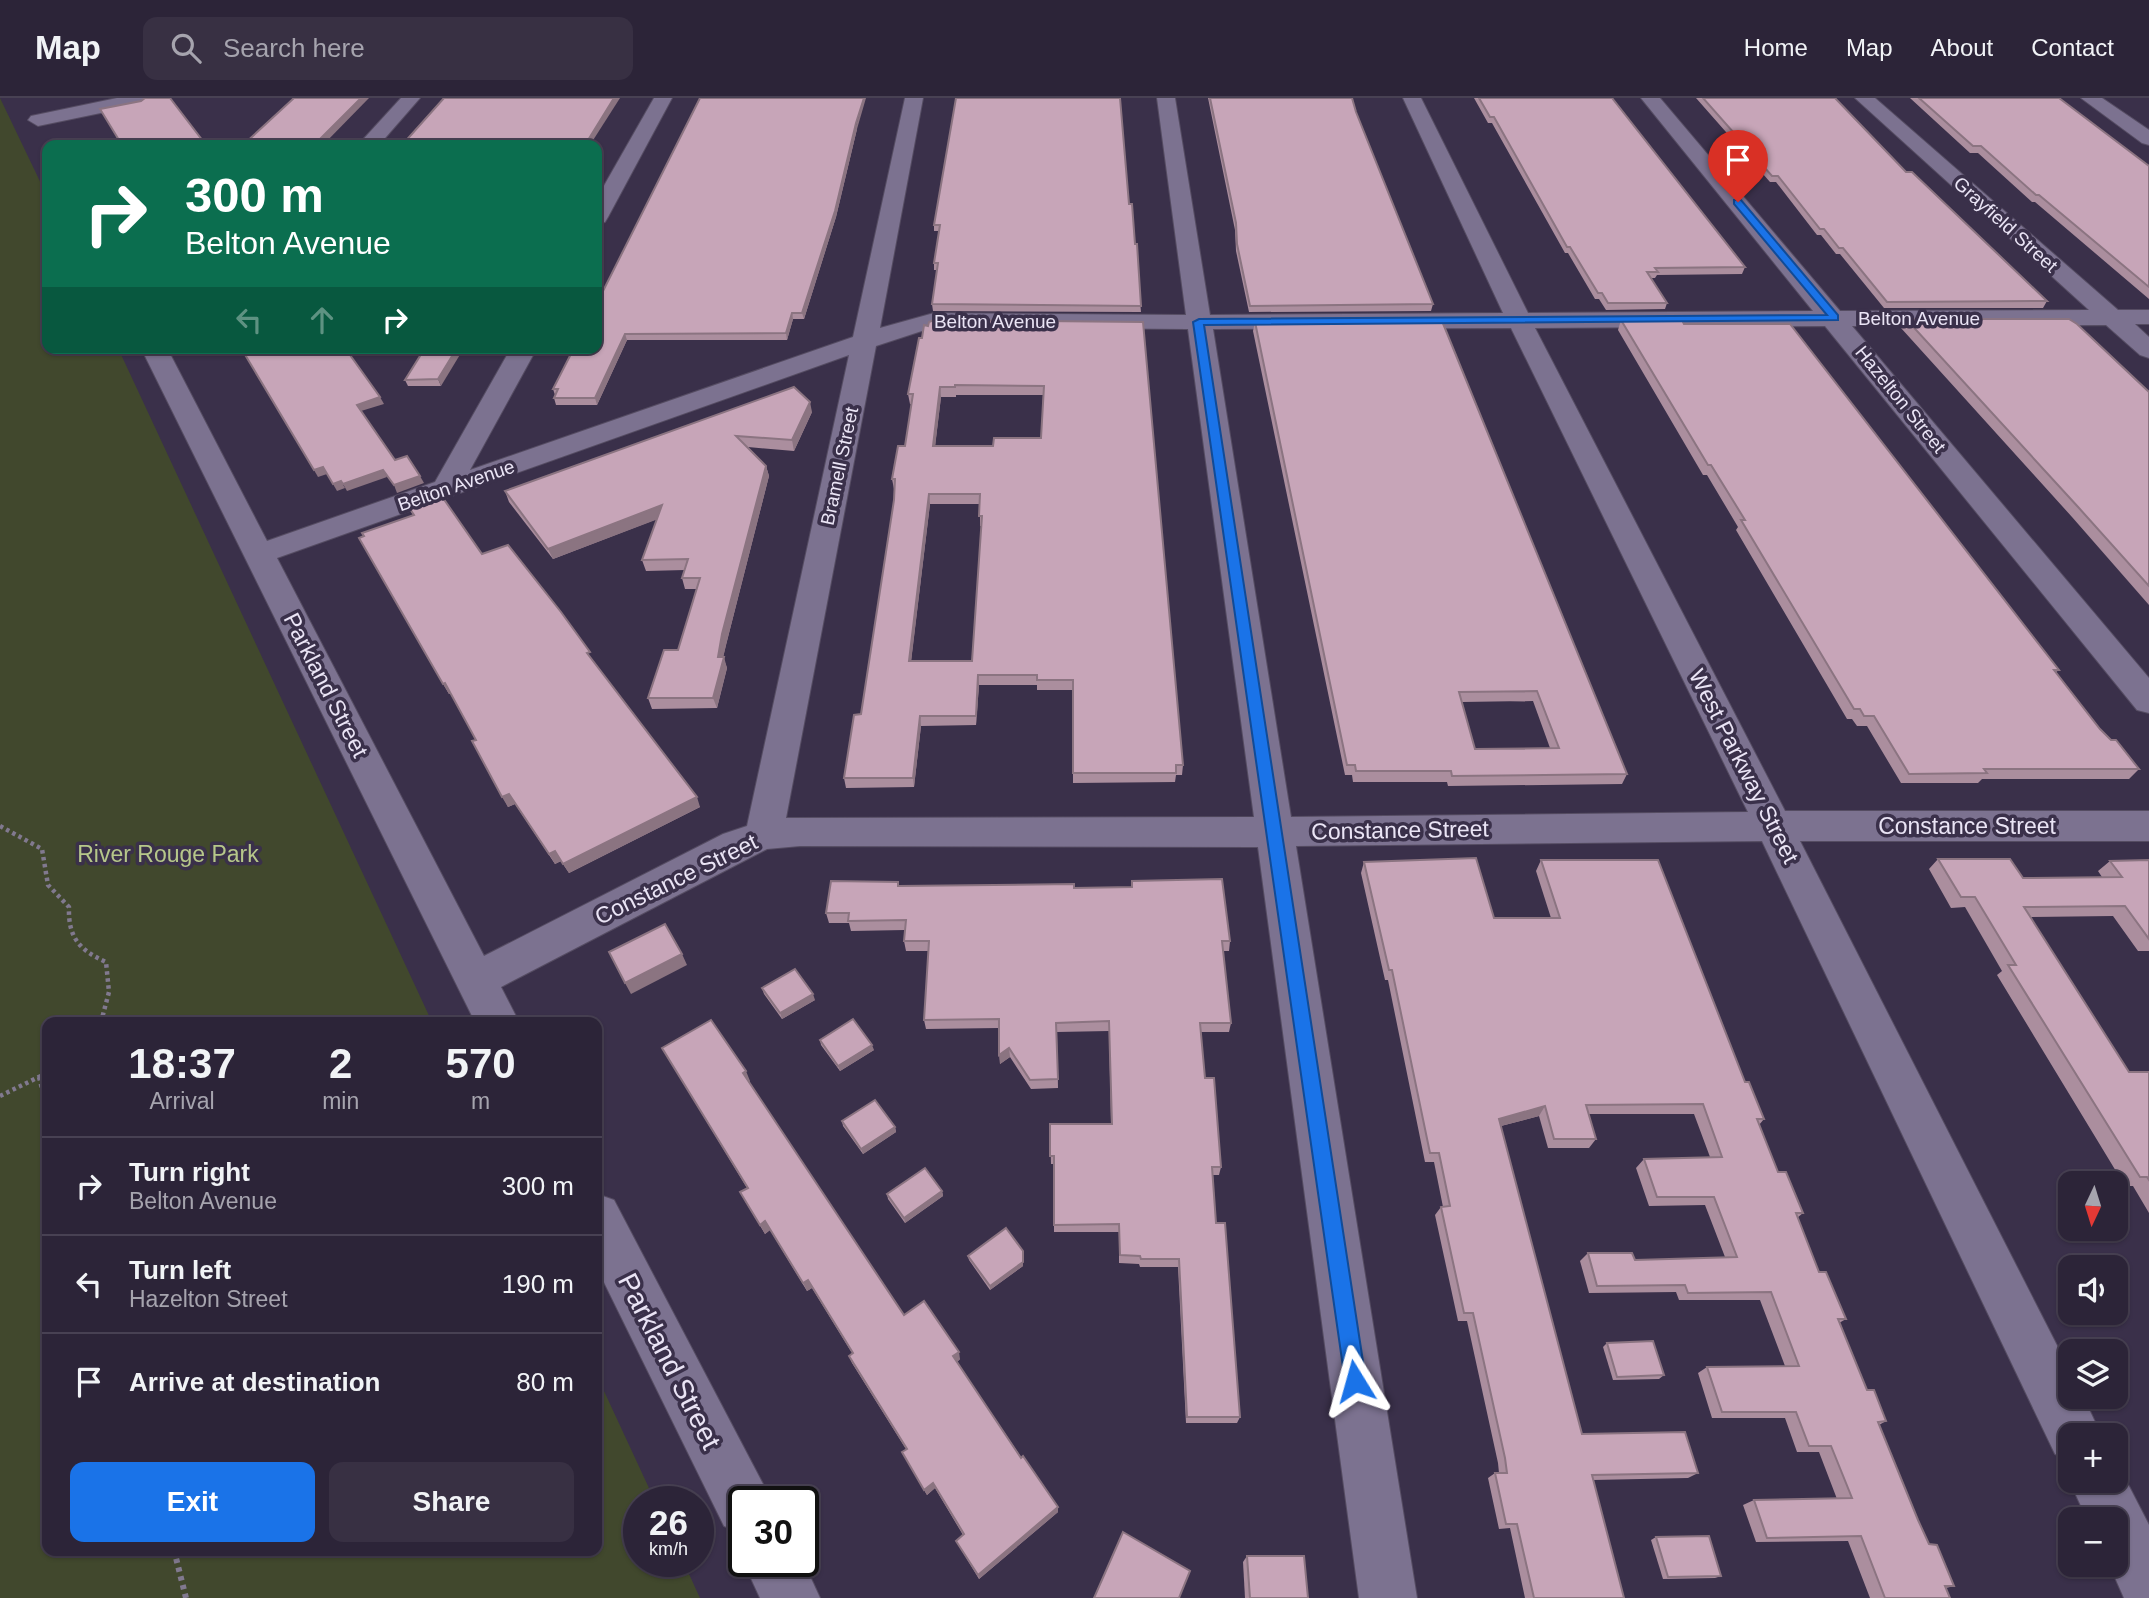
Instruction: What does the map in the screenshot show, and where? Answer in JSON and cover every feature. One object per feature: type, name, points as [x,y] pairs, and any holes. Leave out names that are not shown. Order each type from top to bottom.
[{"type":"street","points":[[38,121],[144,98]]},
{"type":"street","points":[[373,140],[411,98]]},
{"type":"street","points":[[602,208],[663,98]]},
{"type":"street","name":"Bramell Street","points":[[764,835],[914,98]]},
{"type":"street","points":[[1166,98],[1388,1598]]},
{"type":"street","name":"West Parkway Street","points":[[1412,98],[1519,320],[1774,826],[2068,1423]]},
{"type":"street","name":"Hazelton Street","points":[[1650,98],[1835,318],[2149,701]]},
{"type":"street","name":"Grayfield Street","points":[[1864,98],[2149,350]]},
{"type":"street","points":[[2091,98],[2102,98]]},
{"type":"street","points":[[2091,98],[2149,139]]},
{"type":"street","name":"Belton Avenue","points":[[259,554],[864,341],[934,320],[1199,322],[2149,317]]},
{"type":"street","name":"Parkland Street","points":[[157,354],[495,1017]]},
{"type":"street","points":[[446,488],[521,354]]},
{"type":"street","name":"Constance Street","points":[[476,979],[737,845],[764,835],[800,831],[1274,832],[2149,825]]},
{"type":"street","name":"Parkland Street","points":[[602,1227],[734,1486]]},
{"type":"street","points":[[2103,1493],[2149,1586]]},
{"type":"street","points":[[780,1577],[791,1598]]},
{"type":"path","points":[[0,827],[42,849],[48,885],[69,907],[68,929],[82,952],[106,962],[110,982],[104,1017]]},
{"type":"path","points":[[0,1096],[42,1076]]},
{"type":"path","points":[[39,1077],[42,1089]]},
{"type":"path","points":[[176,1556],[186,1598]]},
{"type":"green space","name":"River Rouge Park","points":[[0,98],[42,186],[42,354],[121,354],[430,1017],[42,1017],[42,1556],[602,1556],[602,1387],[648,1486],[623,1486],[623,1577],[690,1577],[700,1598],[0,1598]]},
{"type":"building","points":[[145,98],[170,98],[202,140],[119,140],[100,109]]},
{"type":"building","points":[[294,98],[361,98],[319,140],[248,140]]},
{"type":"building","points":[[444,98],[614,98],[588,140],[406,140]]},
{"type":"building","points":[[700,98],[864,98],[835,211],[802,313],[792,313],[786,333],[625,334],[595,398],[554,398],[558,389],[553,389],[571,354],[602,354],[602,293]]},
{"type":"building","points":[[956,98],[1120,98],[1129,204],[1132,204],[1137,244],[1141,306],[932,304],[938,263],[934,263],[940,225],[934,225]]},
{"type":"building","points":[[1210,98],[1352,98],[1433,304],[1250,306]]},
{"type":"building","points":[[1479,98],[1612,98],[1745,267],[1655,268],[1658,272],[1647,272],[1667,303],[1608,303],[1602,293],[1598,293],[1570,247],[1567,247],[1494,117],[1490,117]]},
{"type":"building","points":[[1703,98],[1835,98],[1906,172],[1912,172],[2047,301],[1887,302],[1843,248],[1839,248],[1824,229],[1820,229],[1778,176],[1772,176]]},
{"type":"building","points":[[1919,98],[2059,98],[2149,166],[2149,287],[2036,195],[1981,146],[1973,146]]},
{"type":"building","points":[[1906,319],[2069,319],[2149,392],[2149,586],[2079,508]]},
{"type":"building","points":[[1621,320],[1682,320],[1684,324],[1790,324],[2059,670],[2054,670],[2100,729],[2111,740],[2116,740],[2139,769],[1984,769],[1987,773],[1909,774],[1874,716],[1864,716],[1860,709],[1854,709],[1741,520],[1745,520],[1711,465],[1708,465]]},
{"type":"building","points":[[1442,321],[1627,774],[1452,776],[1451,771],[1356,771],[1355,765],[1347,765],[1255,322]],"holes":[[[1537,691],[1559,748],[1475,749],[1459,692]]]},
{"type":"building","points":[[929,322],[1143,322],[1183,765],[1176,765],[1176,773],[1073,773],[1073,680],[1037,680],[1037,675],[978,675],[976,716],[920,716],[913,778],[844,778],[854,715],[861,714],[894,500],[895,479],[892,479],[898,446],[905,446],[913,394],[908,394],[919,338],[922,338],[924,325],[928,326]],"holes":[[[1044,386],[1041,438],[994,438],[993,446],[933,446],[940,387]],[[929,494],[980,494],[979,516],[982,516],[972,661],[909,661]]]},
{"type":"building","points":[[245,354],[349,354],[380,397],[357,405],[395,460],[407,456],[420,476],[394,485],[383,470],[343,484],[341,481],[333,484],[323,467],[314,470]]},
{"type":"building","points":[[421,354],[453,354],[438,379],[405,380]]},
{"type":"building","points":[[794,387],[810,402],[792,440],[736,436],[766,466],[722,634],[718,657],[724,657],[713,698],[648,698],[664,650],[678,650],[700,578],[682,578],[688,559],[642,560],[662,505],[548,549],[505,491]]},
{"type":"building","points":[[433,494],[437,500],[443,498],[482,554],[508,545],[561,612],[590,652],[587,653],[697,797],[563,864],[555,851],[549,854],[509,794],[502,797],[472,741],[476,740],[445,683],[443,684],[359,538],[364,536],[362,533],[414,515],[406,503]]},
{"type":"building","points":[[1476,858],[1494,918],[1560,918],[1541,860],[1658,860],[1745,1082],[1749,1082],[1764,1119],[1757,1119],[1778,1172],[1786,1172],[1803,1213],[1796,1213],[1819,1272],[1826,1272],[1846,1319],[1838,1319],[1867,1390],[1874,1390],[1886,1421],[1878,1422],[1929,1544],[1937,1545],[1954,1586],[1945,1586],[1950,1598],[1885,1598],[1861,1536],[1767,1538],[1754,1500],[1852,1498],[1831,1446],[1809,1446],[1796,1412],[1722,1412],[1707,1367],[1799,1366],[1771,1292],[1688,1293],[1685,1285],[1597,1286],[1588,1253],[1632,1253],[1635,1260],[1737,1257],[1714,1197],[1657,1197],[1644,1159],[1722,1157],[1703,1104],[1586,1105],[1596,1139],[1554,1139],[1545,1106],[1499,1119],[1582,1434],[1685,1432],[1698,1473],[1592,1475],[1624,1598],[1534,1598],[1517,1524],[1506,1524],[1495,1473],[1507,1473],[1505,1458],[1473,1313],[1464,1313],[1441,1207],[1450,1206],[1439,1153],[1430,1153],[1392,970],[1389,970],[1364,862]]},
{"type":"building","points":[[1938,859],[2010,859],[2023,878],[2122,877],[2110,861],[2149,860],[2149,939],[2125,906],[2024,907],[2129,1072],[2149,1072],[2149,1180],[2147,1177],[2140,1177],[2008,965],[2016,965],[1975,897],[1961,897]]},
{"type":"building","points":[[1222,879],[1230,941],[1222,941],[1231,1023],[1200,1023],[1205,1078],[1214,1078],[1221,1167],[1212,1167],[1216,1223],[1225,1223],[1240,1417],[1187,1417],[1179,1259],[1141,1259],[1140,1256],[1120,1255],[1119,1224],[1054,1225],[1054,1156],[1050,1156],[1050,1124],[1112,1124],[1109,1021],[1056,1023],[1058,1079],[1030,1080],[1009,1048],[999,1055],[999,1019],[924,1020],[929,941],[904,941],[906,920],[848,921],[849,913],[826,913],[831,881],[898,882],[898,886],[1074,884],[1074,888],[1132,887],[1132,881]]},
{"type":"building","points":[[665,924],[682,954],[625,983],[609,952]]},
{"type":"building","points":[[795,969],[813,994],[780,1013],[762,988]]},
{"type":"building","points":[[853,1019],[872,1045],[838,1066],[820,1040]]},
{"type":"building","points":[[711,1020],[746,1071],[743,1073],[904,1315],[924,1301],[959,1352],[953,1356],[1021,1458],[1023,1456],[1058,1507],[978,1575],[956,1541],[964,1534],[933,1483],[924,1490],[902,1452],[907,1449],[849,1356],[853,1353],[808,1280],[803,1283],[765,1221],[760,1225],[740,1192],[748,1188],[662,1048]]},
{"type":"building","points":[[875,1100],[895,1127],[861,1149],[842,1121]]},
{"type":"building","points":[[925,1168],[942,1191],[904,1218],[887,1194]]},
{"type":"building","points":[[1006,1228],[1023,1251],[1023,1262],[990,1286],[968,1256]]},
{"type":"building","points":[[1653,1341],[1664,1375],[1617,1377],[1607,1343]]},
{"type":"building","points":[[1123,1532],[1190,1571],[1179,1598],[1094,1598]]},
{"type":"building","points":[[1709,1536],[1721,1576],[1668,1577],[1656,1537]]},
{"type":"building","points":[[1247,1556],[1304,1556],[1308,1598],[1250,1598]]},
{"type":"route","points":[[1355,1381],[1199,322],[1835,318],[1738,202]]}]
